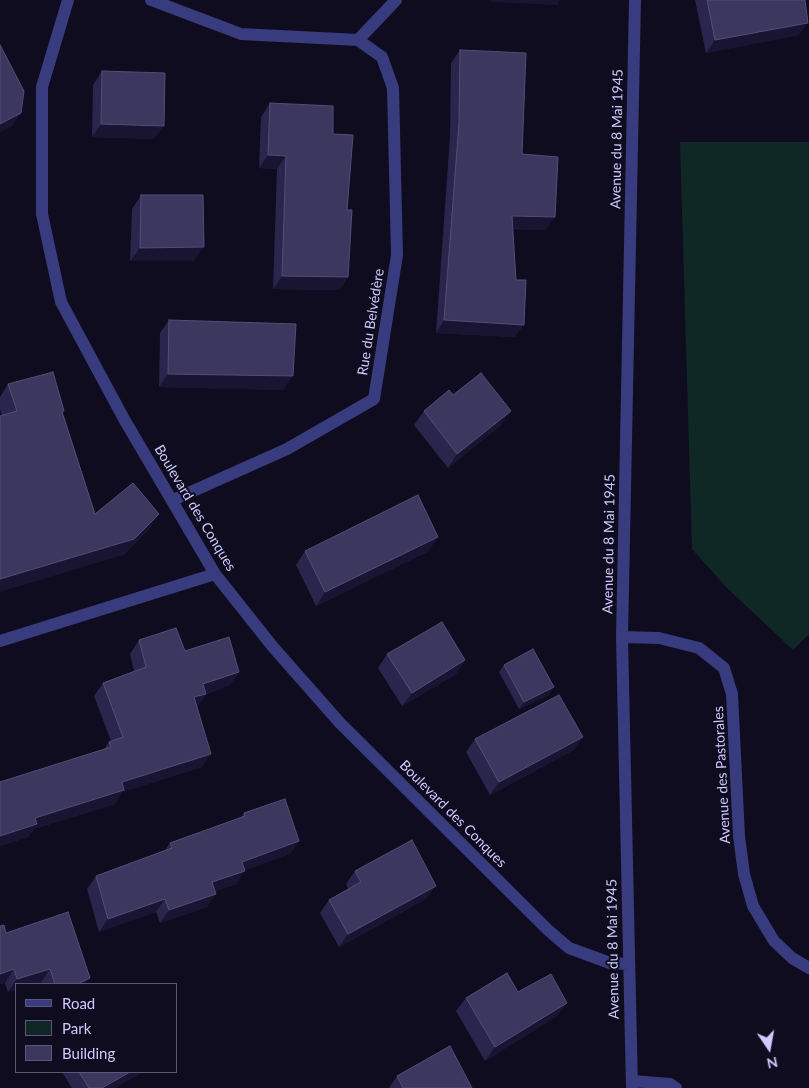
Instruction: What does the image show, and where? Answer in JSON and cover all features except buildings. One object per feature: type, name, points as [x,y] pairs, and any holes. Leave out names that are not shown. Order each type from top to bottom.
[{"type":"street","name":"Boulevard des Conques","points":[[68,0],[42,87],[42,214],[61,302],[124,419],[215,574],[273,647],[340,723],[548,930],[569,948],[589,957],[610,963],[628,964]]},
{"type":"street","points":[[151,0],[241,34],[358,40],[396,0]]},
{"type":"street","name":"Avenue du 8 Mai 1945","points":[[632,1084],[622,637],[635,0]]},
{"type":"street","name":"Rue du Belvédère","points":[[173,500],[288,449],[374,398],[397,255],[393,88],[382,56],[358,40]]},
{"type":"street","points":[[0,641],[215,574]]},
{"type":"street","name":"Avenue des Pastorales","points":[[622,637],[659,638],[699,648],[724,668],[732,694],[739,836],[744,874],[753,906],[774,941],[792,958],[809,968]]},
{"type":"street","points":[[632,1084],[670,1084],[676,1088]]},
{"type":"green space","points":[[680,142],[809,142],[809,634],[793,650],[726,587],[692,549]]}]
